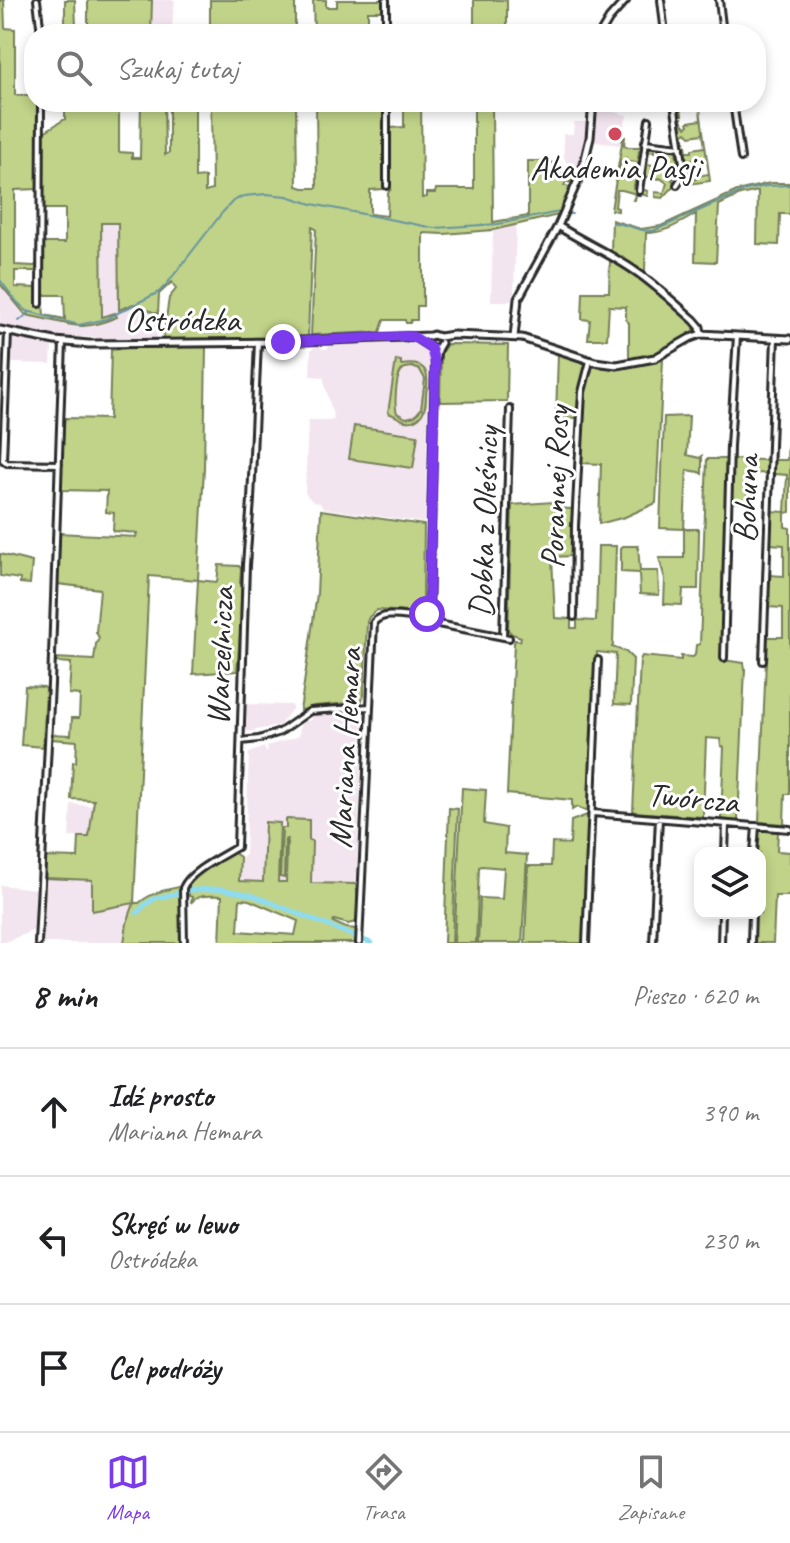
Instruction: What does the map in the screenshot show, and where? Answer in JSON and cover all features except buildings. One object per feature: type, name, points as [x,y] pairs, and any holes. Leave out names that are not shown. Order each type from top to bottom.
[{"type":"street","points":[[37,0],[40,24]]},
{"type":"street","points":[[386,0],[386,24]]},
{"type":"street","points":[[606,24],[626,0]]},
{"type":"street","points":[[661,0],[664,24]]},
{"type":"street","points":[[719,0],[722,24]]},
{"type":"street","points":[[40,304],[41,112]]},
{"type":"street","points":[[387,112],[387,186]]},
{"type":"street","points":[[514,337],[518,299],[558,226],[584,165],[592,112]]},
{"type":"street","points":[[676,112],[684,174],[677,185]]},
{"type":"street","points":[[734,112],[741,158]]},
{"type":"street","points":[[639,191],[649,120]]},
{"type":"street","points":[[645,143],[681,147]]},
{"type":"street","points":[[558,226],[642,276],[694,320],[701,334]]},
{"type":"street","points":[[3,331],[3,461],[59,464]]},
{"type":"street","name":"Ostródzka","points":[[3,331],[89,344],[430,336],[435,344]]},
{"type":"street","points":[[425,616],[429,602],[435,344],[457,336],[514,337],[590,361],[617,365],[650,359],[701,334],[790,339]]},
{"type":"street","points":[[724,658],[730,446],[737,336]]},
{"type":"street","name":"Ostródzka","points":[[414,337],[435,344]]},
{"type":"street","name":"Bohuna","points":[[763,661],[775,338]]},
{"type":"street","points":[[38,943],[63,342]]},
{"type":"street","name":"Warzelnicza","points":[[184,943],[185,882],[237,847],[246,565],[258,342]]},
{"type":"street","name":"Porannej Rosy","points":[[574,617],[582,392],[590,361]]},
{"type":"street","name":"Dobka z Oleśnicy","points":[[425,616],[438,624],[506,637],[510,409]]},
{"type":"street","name":"Mariana Hemara","points":[[359,943],[375,620],[386,615],[425,616]]},
{"type":"street","points":[[586,943],[598,660]]},
{"type":"street","points":[[241,741],[280,732],[310,711],[370,707]]},
{"type":"street","name":"Twórcza","points":[[593,813],[790,829]]},
{"type":"street","points":[[653,943],[659,818]]},
{"type":"street","points":[[725,847],[726,824]]},
{"type":"street","points":[[754,847],[756,826]]},
{"type":"street","points":[[721,943],[722,919]]},
{"type":"street","points":[[751,943],[752,919]]},
{"type":"shaded area","points":[[152,0],[175,0],[172,24],[151,24]]},
{"type":"shaded area","points":[[597,112],[627,115],[620,145],[595,142]]},
{"type":"shaded area","points":[[574,122],[587,122],[577,171],[564,158],[563,134],[573,134]]},
{"type":"shaded area","points":[[101,222],[119,223],[119,310],[133,304],[158,314],[157,339],[63,338],[0,327],[0,284],[25,314],[65,325],[103,322],[115,313],[102,317]]},
{"type":"shaded area","points":[[516,223],[514,295],[511,301],[491,301],[493,230]]},
{"type":"shaded area","points":[[10,337],[52,345],[51,364],[9,363]]},
{"type":"shaded area","points":[[412,342],[422,345],[430,360],[425,523],[323,508],[305,493],[308,420],[334,420],[323,377],[310,376],[311,350],[315,346],[327,349],[329,345]]},
{"type":"shaded area","points":[[245,704],[292,705],[292,709],[280,725],[248,732],[245,730]]},
{"type":"shaded area","points":[[356,712],[363,721],[356,884],[239,881],[240,859],[245,855],[249,753],[264,747],[268,752],[267,746],[299,736],[300,726],[304,721],[312,720],[312,715]]},
{"type":"shaded area","points":[[71,804],[93,806],[89,837],[69,837]]},
{"type":"shaded area","points":[[44,878],[93,880],[92,911],[134,903],[124,943],[42,943]]},
{"type":"shaded area","points":[[0,885],[36,889],[34,930],[3,943],[0,943]]},
{"type":"green space","points":[[0,0],[4,0],[5,28],[15,29],[15,95],[24,95],[24,112],[37,112],[37,189],[15,190],[15,265],[37,264],[37,273],[15,271],[15,287],[37,288],[44,315],[65,319],[64,295],[43,295],[44,243],[65,243],[65,209],[44,209],[44,132],[65,119],[65,112],[119,112],[119,152],[132,153],[132,158],[140,158],[141,112],[164,112],[165,155],[169,153],[169,112],[195,112],[195,178],[205,177],[205,192],[212,190],[211,112],[296,112],[297,186],[317,188],[316,112],[384,112],[383,189],[370,190],[370,214],[387,216],[391,189],[391,128],[404,127],[404,112],[421,112],[422,198],[427,197],[427,193],[435,193],[436,189],[474,189],[474,112],[492,112],[493,222],[528,216],[528,161],[548,161],[559,165],[571,181],[566,181],[564,186],[571,187],[559,215],[493,230],[423,233],[423,306],[417,306],[417,320],[406,323],[405,320],[384,320],[380,332],[311,335],[316,229],[312,227],[308,337],[163,339],[169,298],[176,289],[172,282],[159,294],[158,314],[133,304],[119,310],[118,223],[101,223],[102,317],[115,313],[117,317],[81,326],[27,315],[0,284]]},
{"type":"green space","points":[[65,0],[75,0],[76,24],[65,24]]},
{"type":"green space","points":[[88,0],[152,0],[151,24],[88,24]]},
{"type":"green space","points":[[210,0],[295,0],[295,24],[210,24]]},
{"type":"green space","points":[[313,0],[326,0],[326,7],[337,7],[337,0],[383,0],[383,11],[368,11],[368,24],[314,24]]},
{"type":"green space","points":[[474,0],[507,0],[507,24],[474,24]]},
{"type":"green space","points":[[700,112],[709,172],[707,161],[694,163],[690,159],[687,169],[684,145],[687,152],[705,147],[703,134],[690,136],[687,132],[684,142],[680,118],[686,127],[688,122],[701,120]]},
{"type":"green space","points":[[623,137],[624,145],[628,147],[640,147],[643,141],[638,158],[641,159],[639,169],[638,162],[627,161],[626,158],[620,161],[619,176],[635,178],[639,172],[633,189],[637,190],[635,200],[633,193],[617,190],[615,207],[618,211],[611,210]]},
{"type":"green space","points":[[650,146],[660,147],[659,151],[655,147],[654,152],[649,151],[647,164],[663,167],[670,165],[670,154],[665,153],[665,148],[679,150],[676,151],[679,172],[672,180],[676,184],[663,198],[655,197],[655,192],[664,193],[667,183],[660,178],[645,177],[642,188],[648,191],[647,196],[641,191],[643,173],[646,173],[647,167],[644,167],[646,151]]},
{"type":"green space","points":[[686,172],[690,172],[693,180],[696,176],[709,174],[710,181],[689,184]]},
{"type":"green space","points":[[770,183],[790,183],[790,214],[780,214],[779,245],[757,244],[758,191],[719,205],[716,262],[695,261],[696,214],[666,229],[646,233],[645,272],[611,251],[612,220],[641,229],[661,226],[737,191]]},
{"type":"green space","points":[[610,260],[631,272],[694,324],[692,333],[658,353],[629,359],[626,307],[609,306],[607,339],[588,339],[590,320],[582,319],[583,292],[609,292]]},
{"type":"green space","points":[[447,344],[508,345],[507,401],[440,402],[441,353]]},
{"type":"green space","points":[[206,347],[198,580],[149,576],[134,903],[92,911],[92,880],[44,878],[44,857],[78,858],[79,837],[89,837],[94,800],[71,799],[77,741],[51,739],[51,734],[71,735],[72,718],[79,718],[80,695],[69,694],[71,663],[55,663],[55,658],[94,660],[99,638],[96,632],[100,589],[58,584],[58,533],[136,537],[137,533],[113,531],[114,513],[106,512],[107,491],[61,490],[64,418],[109,419],[111,350]]},
{"type":"green space","points":[[558,353],[587,364],[578,399],[577,418],[556,417]]},
{"type":"green space","points":[[396,360],[401,361],[401,365],[421,366],[427,379],[426,404],[422,414],[408,421],[388,413]],"holes":[[[405,368],[420,370],[425,379],[421,409],[415,416],[406,418],[396,409],[399,376]]]},
{"type":"green space","points":[[663,360],[656,503],[625,517],[599,524],[601,464],[581,463],[586,386],[591,366],[620,369]]},
{"type":"green space","points":[[689,416],[687,455],[702,456],[702,474],[687,470],[684,529],[660,528],[664,417]]},
{"type":"green space","points":[[354,426],[418,435],[413,468],[349,459]]},
{"type":"green space","points":[[788,439],[790,512],[785,513],[785,527],[790,528],[790,794],[785,794],[784,824],[759,822],[767,637],[783,637],[783,608],[768,607],[769,575],[784,576],[784,545],[770,544],[771,511],[785,512],[787,475],[775,474],[772,477],[772,460],[787,460]]},
{"type":"green space","points":[[768,457],[767,477],[764,473],[748,474],[747,503],[730,502],[731,459],[764,460]]},
{"type":"green space","points":[[707,459],[728,459],[722,660],[744,663],[745,669],[738,821],[721,819],[724,747],[720,739],[706,738],[703,817],[633,812],[640,660],[642,656],[681,660],[681,656],[693,657],[696,645],[700,644]]},
{"type":"green space","points":[[553,502],[553,508],[572,509],[571,556],[552,557],[555,618],[571,619],[571,628],[577,628],[577,620],[596,621],[598,546],[616,546],[612,647],[626,652],[633,659],[631,705],[614,704],[616,654],[597,652],[591,811],[577,807],[572,810],[572,800],[507,794],[514,643],[521,637],[508,630],[512,505]]},
{"type":"green space","points":[[321,510],[424,525],[423,600],[410,612],[377,610],[369,617],[361,702],[314,706],[300,711],[317,594]]},
{"type":"green space","points":[[684,529],[699,529],[698,589],[683,589],[682,605],[664,604],[665,579],[659,558],[684,558]]},
{"type":"green space","points":[[623,546],[638,546],[640,571],[658,571],[659,595],[640,594],[639,573],[621,572]]},
{"type":"green space","points":[[0,554],[32,562],[30,584],[0,576]]},
{"type":"green space","points":[[219,565],[239,566],[241,569],[240,583],[244,584],[237,671],[193,674],[198,580],[217,582]]},
{"type":"green space","points":[[25,686],[46,689],[43,747],[21,745]]},
{"type":"green space","points":[[462,788],[486,790],[484,824],[506,828],[505,853],[527,855],[522,943],[478,943],[480,898],[502,899],[504,868],[482,866],[479,867],[476,943],[454,943]]},
{"type":"green space","points":[[449,808],[458,809],[452,943],[444,943]]},
{"type":"green space","points":[[590,814],[585,943],[525,943],[528,866],[551,866],[552,843],[570,844],[571,821]]},
{"type":"green space","points":[[286,819],[309,820],[311,883],[356,884],[356,922],[333,922],[356,929],[355,943],[220,943],[222,896],[201,896],[191,903],[189,883],[193,877],[233,852],[240,857],[239,881],[263,882],[265,822],[280,823],[278,882],[286,882],[287,839],[284,878],[280,877],[282,828],[286,828]],"holes":[[[240,899],[298,921],[295,935],[238,931]]]},
{"type":"green space","points":[[758,830],[778,832],[777,851],[790,852],[790,896],[775,896],[773,943],[753,943],[755,919],[766,919],[766,847],[757,847]]},
{"type":"green space","points":[[179,887],[184,921],[182,943],[124,943],[134,903]]},
{"type":"waterway","points":[[614,223],[653,231],[746,190],[790,185]]},
{"type":"waterway","points":[[0,280],[27,311],[79,325],[106,319],[159,292],[222,213],[233,201],[244,196],[287,196],[312,204],[434,228],[498,224],[559,212]]},
{"type":"waterway","points":[[19,321],[29,313]]},
{"type":"waterway","points":[[137,913],[156,898],[192,890],[221,889],[252,895],[371,943]]},
{"type":"place","name":"Akademia Pasji","points":[[615,134]]},
{"type":"route","points":[[283,342],[406,336],[414,337],[431,348],[435,364],[435,423],[427,614]]}]
